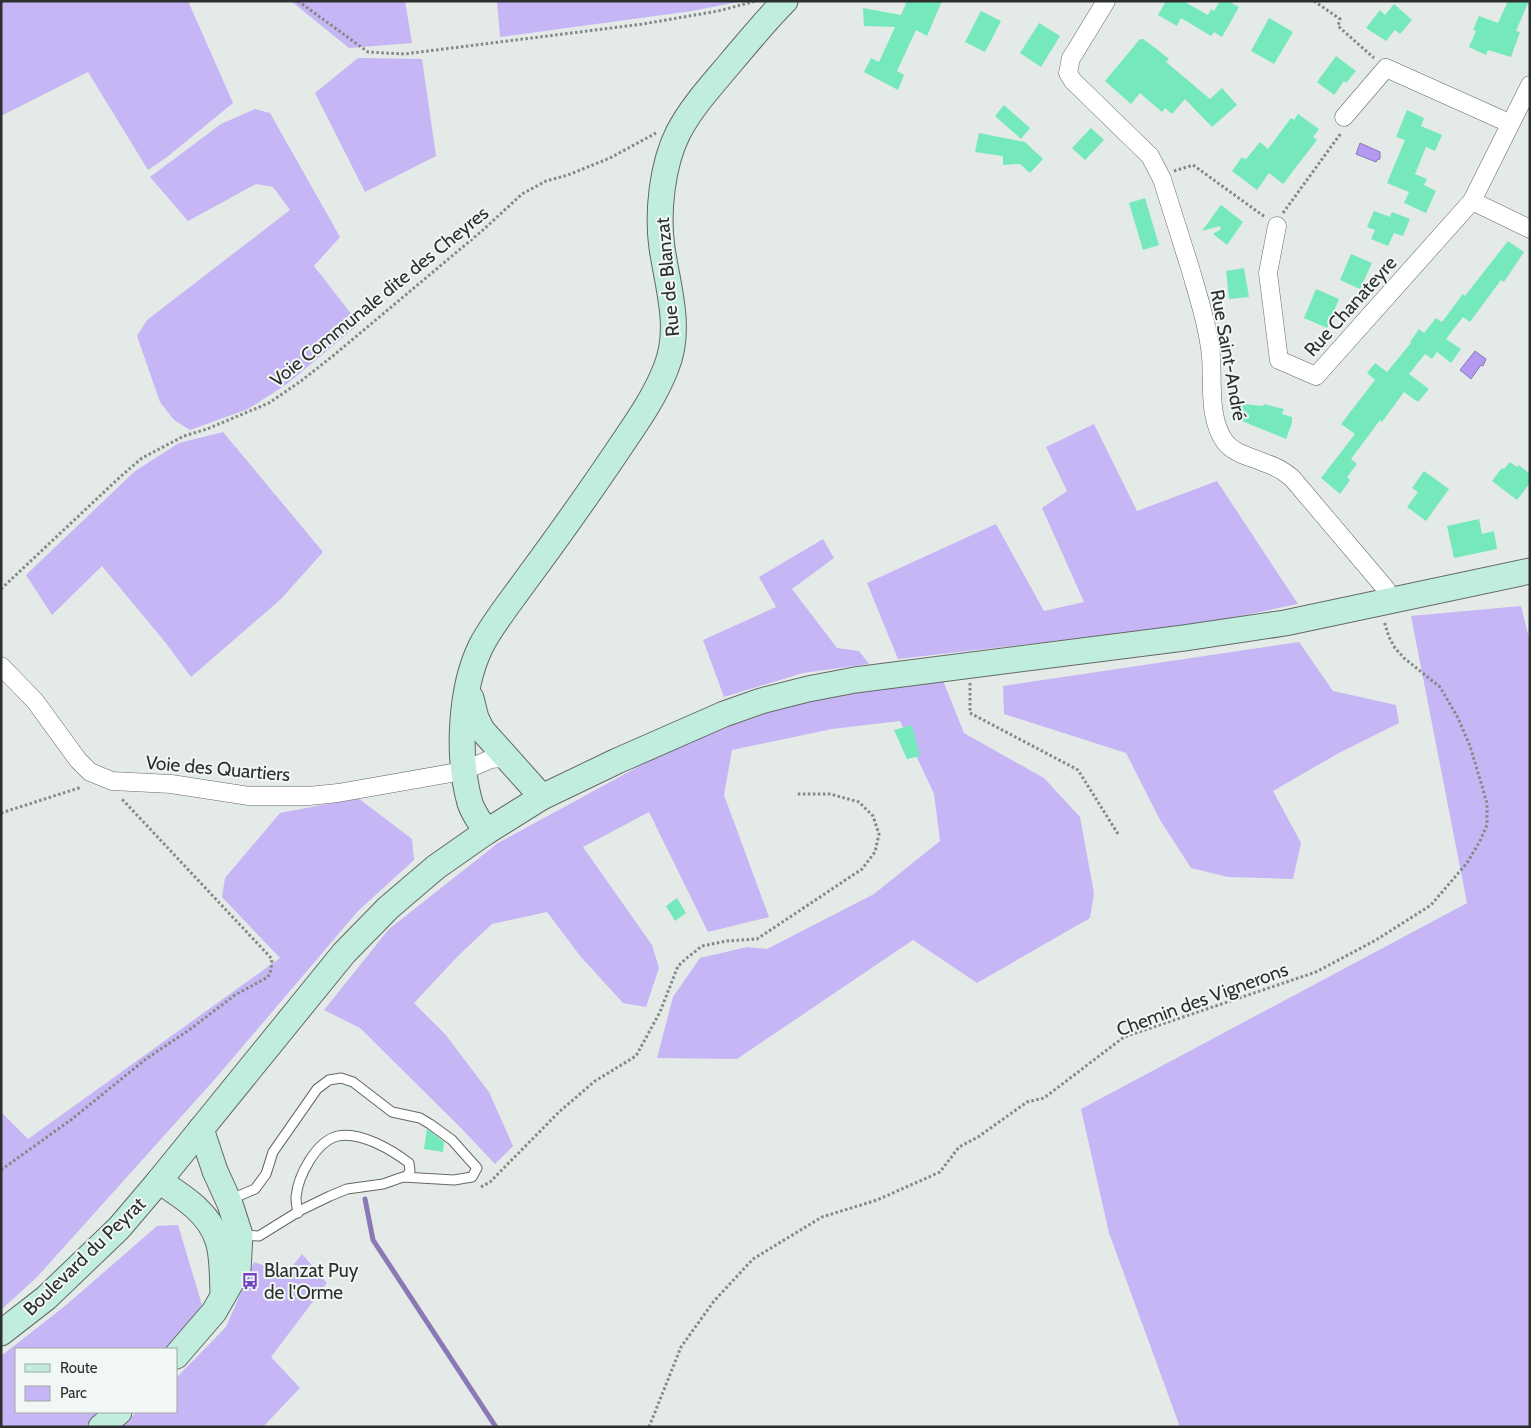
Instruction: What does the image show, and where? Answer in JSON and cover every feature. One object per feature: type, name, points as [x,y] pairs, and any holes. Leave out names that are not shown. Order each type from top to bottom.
[{"type":"main road","name":"Rue de Blanzat","points":[[486,832],[471,805],[463,771],[463,706],[476,659],[489,633],[590,493],[658,387],[669,360],[674,334],[660,232],[663,189],[674,144],[682,127],[707,91],[785,1]]},
{"type":"main road","name":"Boulevard du Peyrat","points":[[1,1333],[53,1292],[119,1228],[160,1181],[344,953],[388,908],[436,867],[486,832],[542,797],[581,777],[724,714],[761,701],[808,689],[855,680],[1184,638],[1285,623],[1530,571]]},
{"type":"main road","name":"Rue de Blanzat","points":[[469,683],[472,705],[482,730],[542,797]]},
{"type":"main road","points":[[178,1354],[214,1312],[223,1296],[221,1256],[218,1241],[225,1231],[230,1204],[201,1129]]},
{"type":"main road","points":[[160,1181],[190,1201],[225,1231]]},
{"type":"main road","points":[[101,1427],[118,1413]]},
{"type":"street","name":"Rue Saint-André","points":[[1106,1],[1074,52],[1068,73],[1073,81],[1150,156],[1160,175],[1203,311],[1211,355],[1215,421],[1221,435],[1232,449],[1274,467],[1292,478],[1386,589],[1387,602]]},
{"type":"street","points":[[1344,116],[1386,68],[1509,123]]},
{"type":"street","name":"Rue Chanateyre","points":[[1277,226],[1268,273],[1279,360],[1316,376],[1472,200],[1530,84]]},
{"type":"street","points":[[1472,200],[1530,229]]},
{"type":"street","name":"Voie des Quartiers","points":[[1,666],[35,700],[84,767],[97,776],[112,781],[171,784],[250,796],[309,796],[338,793],[463,771],[491,759],[502,758],[508,760]]},
{"type":"lane","points":[[221,1184],[236,1197],[256,1189],[266,1174],[273,1152],[317,1089],[329,1080],[341,1078],[352,1082],[392,1112],[420,1118],[430,1124],[452,1140],[477,1168],[472,1177],[454,1180],[406,1177],[383,1184],[348,1189],[330,1196],[258,1236],[225,1231]]},
{"type":"lane","points":[[298,1213],[296,1197],[304,1171],[310,1160],[326,1142],[338,1136],[356,1136],[382,1145],[409,1163],[410,1171],[406,1177]]},
{"type":"path","points":[[298,1],[368,52],[404,54],[643,24],[718,11],[756,1]]},
{"type":"path","points":[[1314,1],[1340,19],[1338,26],[1386,68]]},
{"type":"path","points":[[1160,175],[1193,165],[1277,226],[1280,217],[1346,125],[1344,116]]},
{"type":"path","name":"Voie Communale dite des Cheyres","points":[[1,589],[142,458],[184,436],[207,429],[269,403],[301,382],[334,355],[483,230],[522,194],[546,181],[610,158],[658,132]]},
{"type":"path","name":"Chemin des Vignerons","points":[[649,1427],[681,1347],[714,1301],[753,1259],[822,1217],[877,1200],[940,1172],[959,1147],[978,1137],[1027,1102],[1044,1098],[1124,1037],[1316,972],[1376,940],[1432,905],[1467,863],[1480,841],[1487,825],[1488,803],[1470,746],[1458,718],[1440,687],[1404,658],[1395,648],[1384,626],[1387,602]]},
{"type":"path","points":[[970,665],[970,713],[1078,770],[1118,834]]},
{"type":"path","points":[[1,813],[75,788],[112,781]]},
{"type":"path","points":[[474,1189],[490,1182],[559,1112],[595,1080],[636,1056],[660,1012],[678,966],[688,957],[702,946],[727,941],[757,939],[862,869],[875,852],[879,834],[873,816],[858,802],[830,794],[797,794]]},
{"type":"path","points":[[1,1170],[72,1119],[146,1059],[189,1030],[235,994],[268,977],[271,970],[272,959],[119,797]]},
{"type":"green space","points":[[1,1],[188,1],[233,103],[167,157],[148,170],[88,72],[1,116]]},
{"type":"green space","points":[[291,1],[405,1],[412,43],[349,48]]},
{"type":"green space","points":[[497,1],[743,1],[692,11],[500,37]]},
{"type":"green space","points":[[358,58],[422,59],[436,156],[365,192],[315,93]]},
{"type":"green space","points":[[255,109],[270,113],[340,237],[314,266],[359,324],[287,384],[248,409],[190,430],[174,420],[160,402],[137,336],[147,320],[290,210],[273,187],[256,184],[188,221],[150,177],[221,124]]},
{"type":"green space","points":[[1094,424],[1137,511],[1217,481],[1298,604],[1197,625],[898,659],[867,583],[996,524],[1044,611],[1084,602],[1042,508],[1067,491],[1046,447]]},
{"type":"green space","points":[[223,432],[323,552],[280,600],[191,677],[165,642],[102,566],[52,615],[26,575],[135,471],[179,443]]},
{"type":"green space","points":[[823,539],[834,558],[792,589],[837,648],[859,651],[869,664],[803,673],[724,697],[703,640],[776,607],[759,577]]},
{"type":"green space","points":[[1521,606],[1530,642],[1530,1427],[1180,1427],[1109,1233],[1081,1109],[1467,903],[1411,616]]},
{"type":"green space","points":[[1299,642],[1333,691],[1396,705],[1399,723],[1337,754],[1273,791],[1301,843],[1293,879],[1228,877],[1191,868],[1160,820],[1126,753],[1004,714],[1003,686]]},
{"type":"green space","points":[[942,678],[964,733],[1044,778],[1080,817],[1094,893],[1090,918],[977,983],[913,940],[737,1059],[657,1058],[673,997],[700,958],[747,947],[767,949],[874,894],[940,841],[934,794],[900,721],[832,729],[732,750],[724,795],[769,917],[708,932],[649,812],[583,847],[652,945],[659,968],[646,1007],[623,1003],[581,957],[547,912],[492,924],[458,956],[414,1003],[445,1034],[489,1092],[513,1146],[495,1164],[360,1028],[324,1010],[389,929],[498,843],[691,738],[758,710],[870,686]]},
{"type":"green space","points":[[358,798],[412,839],[414,860],[358,911],[215,1079],[37,1277],[1,1310],[1,1112],[28,1139],[280,958],[222,897],[225,878],[280,813]]},
{"type":"green space","points":[[178,1225],[202,1305],[170,1348],[15,1348],[15,1413],[105,1413],[84,1427],[1,1427],[1,1356],[65,1306],[157,1226]]},
{"type":"green space","points":[[302,1254],[327,1283],[271,1357],[300,1388],[263,1427],[119,1427],[136,1413],[178,1413],[178,1376],[226,1327],[254,1262],[286,1274]]},
{"type":"shaded area","points":[[1360,143],[1380,152],[1380,159],[1376,162],[1356,154]]},
{"type":"shaded area","points":[[1475,351],[1486,359],[1483,366],[1481,365],[1471,379],[1460,370]]},
{"type":"building","points":[[907,1],[942,1],[927,36],[916,30],[897,71],[904,75],[898,90],[864,72],[871,58],[879,62],[895,27],[864,26],[863,8],[901,15]]},
{"type":"building","points":[[1166,1],[1183,1],[1208,15],[1211,9],[1214,11],[1220,1],[1228,1],[1239,7],[1222,37],[1214,32],[1211,36],[1181,18],[1177,26],[1158,15]]},
{"type":"building","points":[[1508,1],[1529,1],[1516,31],[1520,32],[1511,57],[1488,50],[1486,55],[1469,47],[1476,31],[1473,30],[1479,16],[1498,23]]},
{"type":"building","points":[[1394,4],[1412,20],[1400,34],[1395,30],[1386,41],[1366,28],[1380,10],[1385,15]]},
{"type":"building","points":[[981,11],[1001,21],[985,52],[965,42]]},
{"type":"building","points":[[1269,18],[1293,32],[1274,64],[1251,51]]},
{"type":"building","points":[[1039,23],[1060,36],[1041,67],[1020,53]]},
{"type":"building","points":[[1140,39],[1143,39],[1169,59],[1166,62],[1210,99],[1222,88],[1237,105],[1212,127],[1185,99],[1172,114],[1165,108],[1162,112],[1140,93],[1131,104],[1105,81]]},
{"type":"building","points":[[1336,56],[1356,71],[1346,83],[1344,81],[1334,95],[1317,82]]},
{"type":"building","points":[[1004,105],[1030,128],[1021,139],[995,116]]},
{"type":"building","points":[[1407,110],[1424,118],[1421,126],[1442,135],[1435,151],[1426,147],[1415,174],[1427,179],[1424,185],[1436,191],[1426,213],[1404,203],[1409,192],[1387,183],[1405,140],[1396,137]]},
{"type":"building","points":[[1298,114],[1319,129],[1313,137],[1317,140],[1283,184],[1269,173],[1257,190],[1232,171],[1242,157],[1244,159],[1247,158],[1260,142],[1268,149],[1291,118],[1294,120]]},
{"type":"building","points":[[1091,128],[1104,140],[1085,160],[1072,148]]},
{"type":"building","points":[[979,133],[1025,142],[1043,159],[1030,173],[1020,164],[1003,165],[1003,156],[975,152]]},
{"type":"building","points":[[1145,198],[1159,245],[1143,250],[1129,203]]},
{"type":"building","points":[[1221,205],[1243,222],[1227,245],[1213,234],[1221,229],[1220,226],[1202,231]]},
{"type":"building","points":[[1374,211],[1390,217],[1392,212],[1410,219],[1403,236],[1394,233],[1388,246],[1371,239],[1375,230],[1367,227]]},
{"type":"building","points":[[1508,241],[1524,252],[1504,282],[1501,280],[1470,322],[1463,317],[1446,339],[1461,349],[1451,363],[1437,352],[1432,359],[1425,354],[1409,374],[1429,389],[1418,402],[1404,392],[1382,422],[1380,420],[1351,459],[1357,464],[1347,477],[1350,480],[1340,494],[1321,478],[1355,434],[1341,424],[1375,380],[1367,373],[1375,363],[1387,372],[1411,343],[1419,329],[1424,333],[1436,318],[1442,322]]},
{"type":"building","points":[[1351,254],[1372,263],[1360,289],[1340,280]]},
{"type":"building","points":[[1244,268],[1249,297],[1229,299],[1226,271]]},
{"type":"building","points":[[1316,289],[1339,299],[1327,328],[1304,318]]},
{"type":"building","points":[[1243,404],[1263,406],[1264,404],[1284,409],[1282,414],[1292,417],[1292,423],[1286,439],[1237,419]]},
{"type":"building","points":[[1510,462],[1517,467],[1519,465],[1530,474],[1530,483],[1517,500],[1492,481],[1502,468],[1504,469]]},
{"type":"building","points":[[1424,471],[1449,489],[1426,521],[1407,507],[1418,492],[1412,488]]},
{"type":"building","points":[[1479,519],[1482,534],[1494,531],[1497,549],[1454,558],[1447,526]]},
{"type":"building","points":[[912,725],[920,756],[907,759],[894,730]]},
{"type":"building","points":[[677,898],[686,913],[675,921],[666,906]]},
{"type":"building","points":[[427,1129],[444,1142],[443,1152],[424,1149]]},
{"type":"waterway","points":[[365,1199],[373,1240],[496,1427]]},
{"type":"place","name":"Blanzat Puy de l'Orme","points":[[250,1281]]}]
